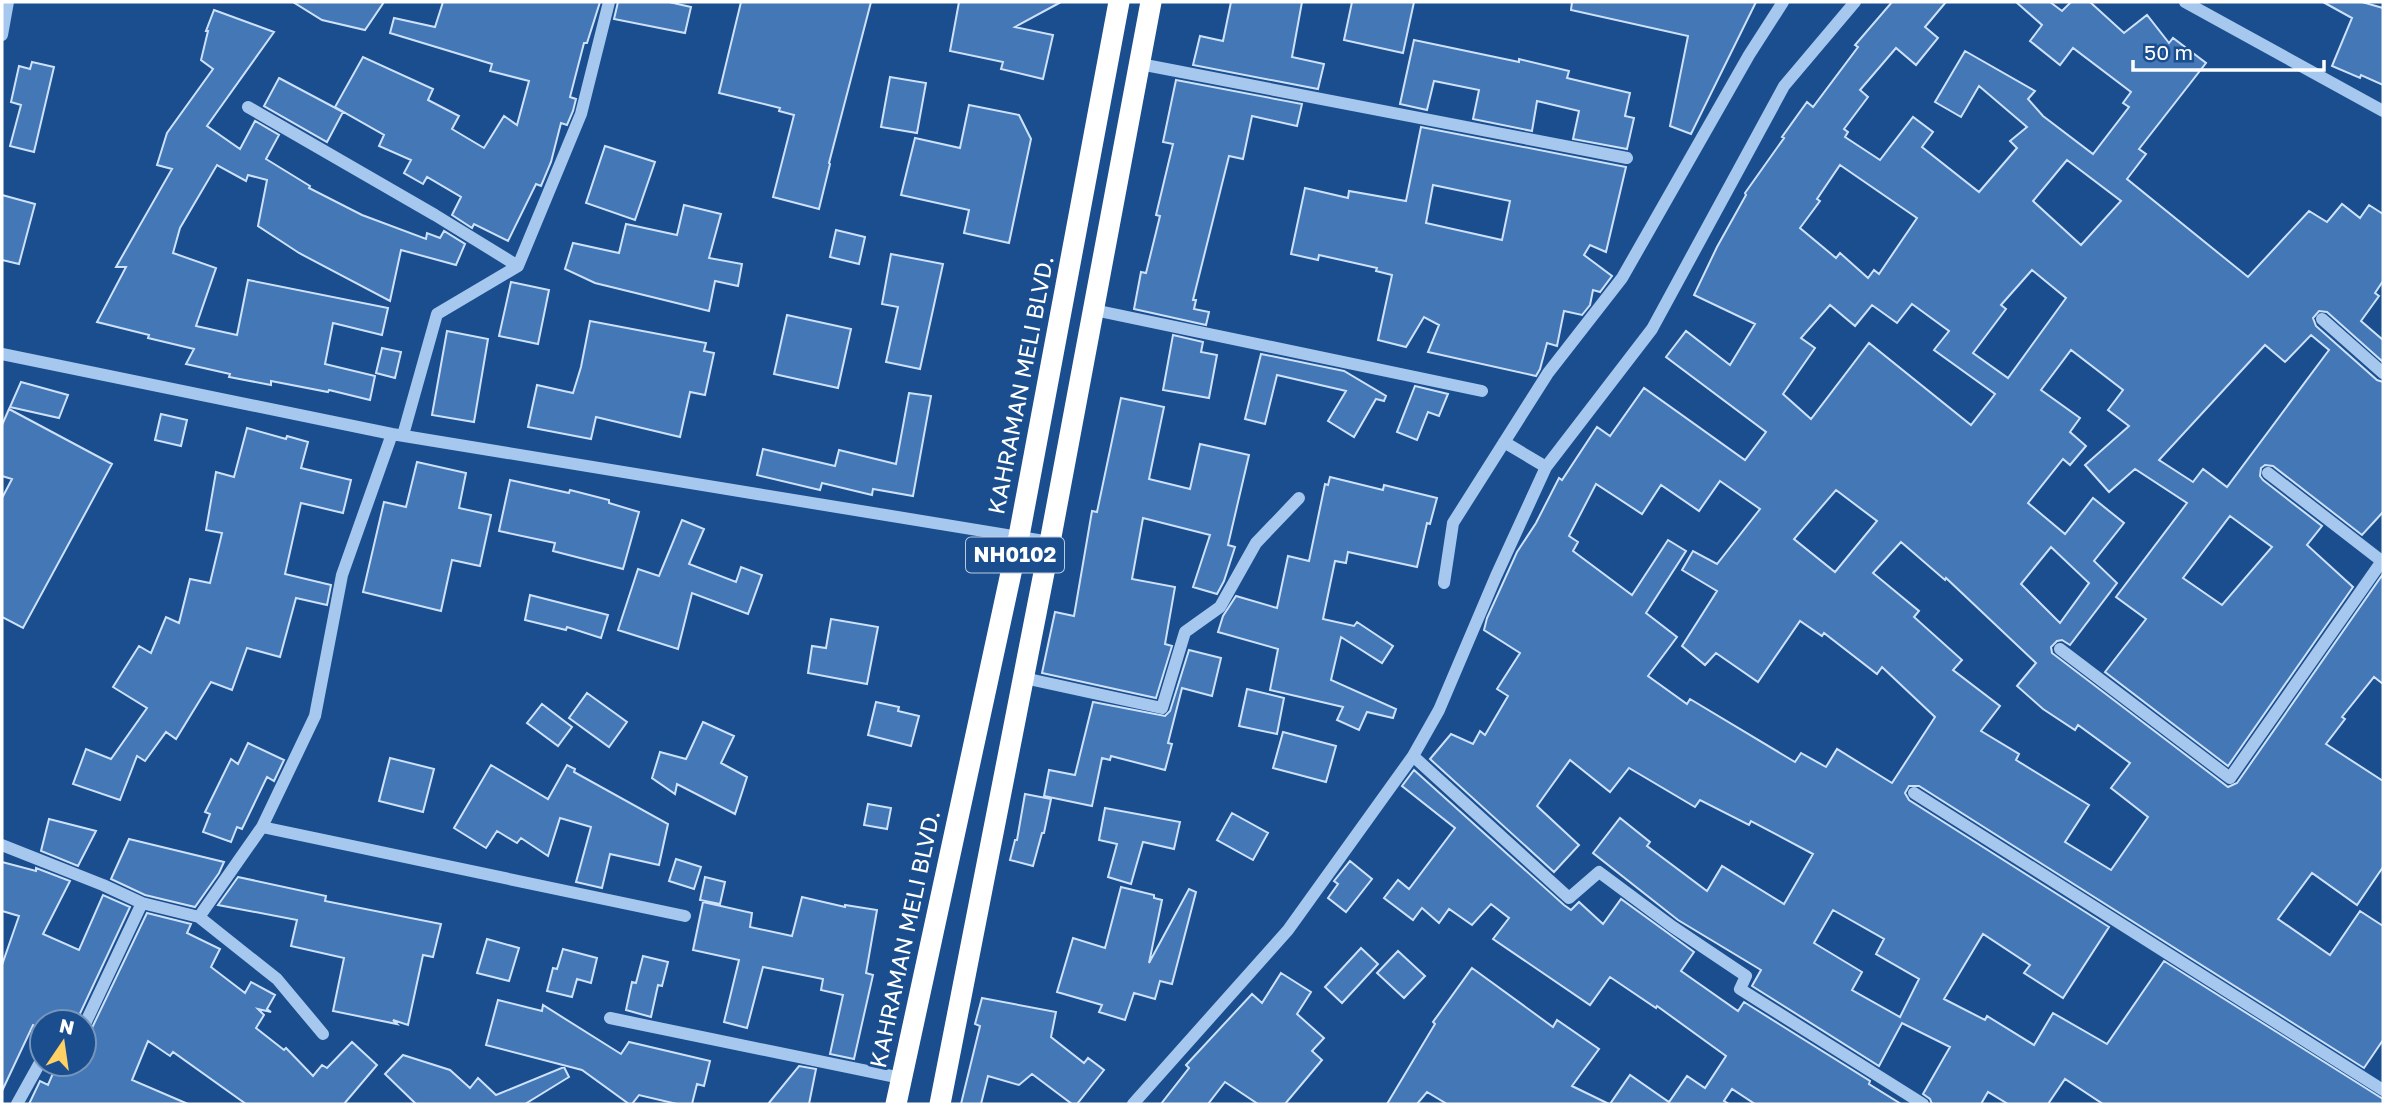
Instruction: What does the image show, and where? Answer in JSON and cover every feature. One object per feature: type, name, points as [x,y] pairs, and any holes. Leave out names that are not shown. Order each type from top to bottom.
[{"type":"highway","name":"KAHRAMAN MELI BLVD.","points":[[897,1104],[1019,536],[1119,2]]},
{"type":"highway","name":"NH0102","points":[[940,1104],[1152,2]]},
{"type":"street","points":[[2,35],[8,2]]},
{"type":"street","points":[[199,917],[261,827],[316,716],[342,575],[397,434],[437,314],[518,266],[581,114],[609,2]]},
{"type":"street","points":[[1444,583],[1453,523],[1548,373],[1622,278],[1749,55],[1783,2]]},
{"type":"street","points":[[1132,1104],[1288,930],[1413,756],[1439,710],[1546,467],[1652,329],[1784,86],[1855,2]]},
{"type":"street","points":[[2185,2],[2383,111]]},
{"type":"street","points":[[1140,64],[1627,158]]},
{"type":"street","points":[[248,107],[518,266]]},
{"type":"street","points":[[1094,310],[1482,391]]},
{"type":"street","points":[[2322,319],[2383,373]]},
{"type":"street","points":[[2,354],[397,434],[1050,542]]},
{"type":"street","points":[[1504,442],[1546,467]]},
{"type":"street","points":[[2060,649],[2230,778],[2383,562],[2269,473]]},
{"type":"street","points":[[1024,678],[1162,708],[1185,632],[1220,607],[1256,543],[1298,498]]},
{"type":"street","points":[[1413,756],[1569,898],[1599,872],[1673,927],[1746,976],[1740,989],[1923,1104]]},
{"type":"street","points":[[1914,793],[2383,1090]]},
{"type":"street","points":[[261,827],[685,916]]},
{"type":"street","points":[[2,845],[142,903],[199,917],[278,979],[323,1034]]},
{"type":"street","points":[[92,1008],[142,903]]},
{"type":"street","points":[[610,1018],[901,1078]]},
{"type":"street","points":[[17,1104],[31,1078]]},
{"type":"building","points":[[293,2],[384,2],[365,30],[322,20]]},
{"type":"building","points":[[443,2],[600,2],[587,43],[584,43],[570,97],[576,99],[573,111],[567,125],[561,123],[551,162],[541,186],[536,184],[508,241],[474,224],[472,228],[452,215],[461,197],[427,177],[423,184],[404,173],[411,160],[379,146],[384,135],[335,107],[363,57],[433,89],[428,100],[459,116],[452,129],[484,148],[504,116],[517,125],[529,81],[490,71],[492,64],[390,33],[394,18],[435,27]]},
{"type":"building","points":[[618,2],[669,2],[691,7],[685,33],[614,19]]},
{"type":"building","points":[[741,2],[871,2],[819,209],[773,197],[794,115],[779,111],[780,108],[719,93]]},
{"type":"building","points":[[959,2],[1061,2],[1015,27],[1053,35],[1043,79],[1001,69],[1003,62],[950,51]]},
{"type":"building","points":[[1231,2],[1302,2],[1292,57],[1324,64],[1318,89],[1193,65],[1200,36],[1223,41]]},
{"type":"building","points":[[1352,2],[1414,2],[1403,53],[1344,40]]},
{"type":"building","points":[[1572,2],[1756,2],[1691,134],[1670,126],[1688,36],[1571,10]]},
{"type":"building","points":[[1892,2],[1946,2],[1925,27],[1938,38],[1916,65],[1896,48],[1860,90],[1868,97],[1844,129],[1848,132],[1845,137],[1880,160],[1913,117],[1933,132],[1922,147],[1979,192],[2017,148],[2010,141],[2027,127],[1979,86],[1961,117],[1935,102],[1965,51],[2035,91],[2028,99],[2043,116],[2093,154],[2129,107],[2123,103],[2131,92],[2073,48],[2060,65],[2030,41],[2042,25],[2016,2],[2050,2],[2062,11],[2071,2],[2090,2],[2124,33],[2147,15],[2169,43],[2173,38],[2206,63],[2139,149],[2146,154],[2127,179],[2248,277],[2309,211],[2327,222],[2342,204],[2360,218],[2369,205],[2383,214],[2383,281],[2375,293],[2379,296],[2361,321],[2383,340],[2383,362],[2327,312],[2319,311],[2313,318],[2316,326],[2377,380],[2383,382],[2383,512],[2362,535],[2273,466],[2265,465],[2261,468],[2260,476],[2263,480],[2322,526],[2307,545],[2353,587],[2228,766],[2105,672],[2146,619],[2116,597],[2187,503],[2135,469],[2109,492],[2085,465],[2129,426],[2108,410],[2123,390],[2071,350],[2041,390],[2080,418],[2070,432],[2086,446],[2070,465],[2063,459],[2028,503],[2065,534],[2093,498],[2124,523],[2094,561],[2117,583],[2070,645],[2062,640],[2057,641],[2051,647],[2052,653],[2228,787],[2237,783],[2383,574],[2383,684],[2374,677],[2342,717],[2345,719],[2326,744],[2383,781],[2383,867],[2357,905],[2312,873],[2278,919],[2330,955],[2360,911],[2383,926],[2383,1040],[2364,1068],[1919,786],[1909,786],[1905,793],[1909,800],[2109,927],[2063,998],[2024,973],[2030,965],[1983,934],[1944,999],[1985,1020],[1987,1016],[2034,1045],[2053,1013],[2107,1044],[2164,961],[2383,1099],[2383,1104],[2103,1104],[2065,1079],[2048,1104],[2008,1104],[1988,1092],[1981,1104],[1932,1104],[1923,1094],[1950,1047],[1902,1023],[1879,1066],[1752,986],[1761,970],[1678,920],[1593,853],[1620,818],[1650,842],[1647,846],[1707,891],[1722,866],[1784,904],[1813,854],[1751,821],[1749,825],[1700,800],[1695,807],[1629,768],[1610,792],[1570,760],[1537,806],[1579,845],[1554,872],[1430,759],[1451,734],[1473,744],[1480,731],[1485,735],[1508,696],[1497,689],[1520,653],[1484,630],[1487,618],[1517,552],[1536,523],[1559,478],[1562,480],[1597,427],[1610,436],[1644,388],[1745,460],[1766,432],[1666,357],[1686,331],[1730,365],[1755,324],[1694,295],[1745,193],[1807,102],[1813,107],[1858,47],[1855,45]],"holes":[[[2067,160],[2121,201],[2081,245],[2033,201]],[[1840,165],[1917,218],[1879,274],[1874,270],[1868,278],[1840,253],[1836,258],[1800,228],[1820,201],[1817,199]],[[2032,270],[2066,298],[2008,378],[1973,353],[2006,309],[2001,305]],[[1912,304],[1949,331],[1934,350],[1995,394],[1971,425],[1869,343],[1811,419],[1783,394],[1815,348],[1801,338],[1830,305],[1855,326],[1872,305],[1897,323]],[[2311,335],[2329,350],[2227,487],[2203,469],[2193,482],[2159,460],[2265,345],[2285,362]],[[1720,481],[1760,509],[1717,564],[1693,551],[1682,570],[1717,591],[1682,646],[1705,665],[1716,653],[1758,682],[1800,621],[1822,636],[1824,633],[1877,674],[1882,667],[1935,717],[1892,783],[1837,749],[1826,767],[1801,753],[1795,762],[1690,699],[1687,704],[1648,676],[1677,637],[1646,613],[1686,551],[1668,540],[1632,595],[1573,551],[1578,542],[1569,536],[1596,484],[1642,514],[1661,485],[1699,511]],[[1836,490],[1877,521],[1835,572],[1794,539]],[[2230,516],[2272,547],[2222,605],[2183,578]],[[1901,542],[1945,580],[1946,578],[2036,663],[2017,686],[2043,709],[2075,730],[2078,725],[2130,763],[2111,788],[2148,817],[2111,870],[2065,842],[2089,805],[2016,760],[2019,754],[1981,731],[2000,706],[1953,670],[1962,660],[1914,617],[1919,611],[1873,573]],[[2051,547],[2089,583],[2060,623],[2021,584]],[[1833,910],[1884,939],[1876,954],[1919,979],[1900,1017],[1852,990],[1862,972],[1814,943]]]},
{"type":"building","points":[[2323,2],[2362,2],[2383,8],[2383,85],[2332,66],[2352,18]]},
{"type":"building","points":[[214,10],[274,32],[207,126],[240,149],[255,121],[279,135],[266,159],[310,186],[309,188],[362,215],[426,239],[427,233],[440,238],[444,231],[465,244],[456,265],[401,250],[390,301],[299,253],[258,226],[267,180],[248,175],[246,181],[217,165],[180,228],[173,253],[216,268],[196,326],[237,335],[248,280],[388,308],[382,335],[333,323],[325,364],[375,376],[370,400],[329,390],[328,392],[271,381],[271,385],[229,377],[230,374],[186,364],[194,349],[97,322],[126,267],[116,267],[172,169],[157,165],[167,133],[213,69],[201,60],[206,31]]},
{"type":"building","points":[[1414,40],[1569,71],[1567,78],[1630,93],[1625,116],[1634,118],[1627,149],[1573,139],[1579,111],[1537,101],[1532,131],[1473,119],[1479,90],[1434,81],[1427,110],[1400,104]]},
{"type":"building","points":[[32,62],[54,67],[34,152],[10,146],[21,105],[11,102],[19,66],[30,69]]},
{"type":"building","points":[[890,77],[926,83],[917,133],[881,127]]},
{"type":"building","points":[[279,78],[343,112],[327,142],[264,106]]},
{"type":"building","points":[[1176,80],[1302,104],[1297,126],[1252,116],[1243,159],[1229,156],[1193,300],[1196,300],[1194,309],[1209,312],[1206,325],[1134,309],[1141,272],[1146,273],[1160,216],[1156,215],[1173,144],[1163,142]]},
{"type":"building","points":[[969,105],[1019,115],[1031,139],[1009,243],[964,233],[969,210],[901,195],[915,138],[960,148]]},
{"type":"building","points":[[1421,127],[1626,167],[1606,252],[1590,245],[1584,255],[1612,276],[1600,292],[1593,290],[1590,305],[1582,315],[1564,311],[1557,346],[1547,343],[1536,376],[1428,352],[1439,325],[1424,317],[1406,347],[1378,340],[1392,275],[1376,271],[1377,268],[1319,255],[1318,260],[1291,254],[1305,188],[1348,198],[1349,191],[1406,201]],"holes":[[[1433,185],[1510,201],[1502,240],[1426,223]]]},
{"type":"building","points":[[605,146],[655,162],[635,220],[586,203]]},
{"type":"building","points":[[2,195],[35,204],[19,264],[2,260]]},
{"type":"building","points":[[684,205],[721,214],[709,258],[742,264],[738,286],[715,281],[709,311],[595,283],[565,269],[573,243],[619,253],[626,224],[677,235]]},
{"type":"building","points":[[836,230],[865,237],[859,264],[830,257]]},
{"type":"building","points":[[891,254],[943,264],[920,369],[886,362],[898,307],[882,304]]},
{"type":"building","points":[[511,282],[549,290],[538,344],[499,336]]},
{"type":"building","points":[[787,315],[851,329],[838,388],[774,374]]},
{"type":"building","points":[[590,321],[706,343],[704,351],[714,353],[705,395],[690,392],[680,437],[596,417],[591,439],[528,427],[537,385],[573,393]]},
{"type":"building","points":[[447,331],[488,339],[474,422],[432,415]]},
{"type":"building","points":[[1173,335],[1203,342],[1201,352],[1217,355],[1209,398],[1163,390]]},
{"type":"building","points":[[382,348],[401,352],[395,378],[376,373]]},
{"type":"building","points":[[1261,354],[1344,371],[1386,396],[1384,401],[1376,399],[1354,437],[1328,421],[1346,391],[1277,375],[1265,424],[1245,419]]},
{"type":"building","points":[[21,382],[68,395],[59,418],[10,407]]},
{"type":"building","points":[[1415,386],[1448,394],[1439,416],[1428,412],[1417,440],[1397,432]]},
{"type":"building","points":[[909,393],[931,396],[913,496],[873,489],[872,495],[822,483],[820,490],[757,475],[763,449],[835,466],[839,450],[896,464]]},
{"type":"building","points":[[1121,398],[1164,407],[1149,479],[1190,489],[1200,444],[1249,455],[1228,545],[1235,547],[1217,594],[1193,587],[1210,535],[1143,518],[1132,579],[1175,587],[1165,644],[1172,646],[1156,698],[1042,673],[1055,612],[1074,616],[1092,511],[1097,512]]},
{"type":"building","points":[[9,409],[112,464],[23,628],[2,617],[2,498],[12,479],[2,476],[2,425]]},
{"type":"building","points":[[161,414],[187,420],[181,446],[155,440]]},
{"type":"building","points":[[247,428],[308,442],[301,468],[351,480],[343,513],[301,503],[285,574],[331,585],[327,605],[296,598],[280,657],[247,648],[232,690],[211,682],[176,739],[166,732],[145,761],[137,756],[120,800],[73,784],[86,749],[111,759],[147,708],[113,687],[139,646],[151,653],[166,617],[179,623],[190,579],[210,583],[222,533],[206,530],[216,472],[234,477]]},
{"type":"building","points":[[417,462],[466,473],[459,508],[491,515],[480,566],[452,560],[441,611],[363,592],[384,502],[406,507]]},
{"type":"building","points":[[1330,477],[1383,490],[1384,485],[1437,498],[1430,524],[1427,523],[1417,567],[1348,552],[1346,563],[1335,561],[1323,619],[1354,626],[1357,622],[1393,646],[1382,663],[1341,637],[1331,680],[1396,709],[1393,718],[1367,712],[1359,730],[1337,720],[1343,707],[1270,690],[1278,649],[1218,632],[1223,616],[1236,596],[1277,608],[1288,556],[1309,561],[1325,484],[1328,485]]},
{"type":"building","points":[[510,480],[569,493],[570,490],[609,500],[609,503],[639,512],[623,569],[553,551],[555,543],[499,531]]},
{"type":"building","points":[[682,520],[704,529],[689,564],[736,582],[741,567],[762,575],[748,614],[692,593],[678,649],[618,630],[638,569],[659,576]]},
{"type":"building","points":[[530,595],[608,615],[601,638],[567,627],[566,630],[525,620]]},
{"type":"building","points":[[831,619],[878,627],[867,684],[808,673],[812,646],[826,648]]},
{"type":"building","points":[[1189,650],[1221,658],[1212,696],[1182,688],[1168,743],[1172,744],[1165,770],[1111,756],[1110,760],[1102,758],[1092,806],[1044,796],[1049,770],[1075,775],[1093,702],[1165,716],[1170,711]]},
{"type":"building","points":[[1247,689],[1284,698],[1277,734],[1239,726]]},
{"type":"building","points":[[587,693],[627,722],[609,747],[569,718]]},
{"type":"building","points":[[876,702],[899,707],[898,711],[919,716],[911,746],[868,735]]},
{"type":"building","points":[[542,704],[572,727],[558,746],[527,723]]},
{"type":"building","points":[[703,722],[734,736],[721,763],[747,777],[735,814],[677,784],[675,794],[652,778],[660,752],[686,759]]},
{"type":"building","points":[[1283,732],[1336,746],[1326,782],[1273,768]]},
{"type":"building","points":[[248,743],[284,760],[274,781],[267,777],[242,829],[237,827],[231,842],[203,832],[210,814],[205,812],[231,759],[238,764]]},
{"type":"building","points":[[390,758],[434,769],[423,812],[379,801]]},
{"type":"building","points":[[491,765],[548,799],[567,765],[575,769],[574,772],[668,824],[659,865],[610,854],[602,888],[576,882],[591,827],[560,818],[548,856],[521,838],[517,843],[497,831],[486,848],[454,828]]},
{"type":"building","points":[[1414,770],[1571,910],[1579,902],[1603,924],[1621,899],[1694,952],[1681,971],[1738,1011],[1744,1002],[1870,1081],[1869,1084],[1901,1104],[1755,1104],[1732,1089],[1724,1101],[1729,1104],[1610,1104],[1630,1075],[1669,1102],[1687,1076],[1705,1088],[1726,1056],[1657,1006],[1656,1008],[1610,977],[1590,1005],[1493,939],[1509,918],[1491,904],[1472,925],[1449,909],[1439,923],[1422,908],[1413,920],[1384,898],[1398,880],[1409,889],[1455,828],[1402,786]]},
{"type":"building","points":[[1025,794],[1051,799],[1033,866],[1010,860],[1017,840]]},
{"type":"building","points":[[868,804],[891,808],[887,829],[864,825]]},
{"type":"building","points":[[1105,808],[1180,822],[1174,849],[1143,842],[1131,884],[1108,877],[1117,844],[1099,840]]},
{"type":"building","points":[[1232,813],[1268,833],[1253,860],[1217,840]]},
{"type":"building","points":[[49,819],[96,831],[78,866],[41,851]]},
{"type":"building","points":[[129,839],[224,862],[195,907],[145,895],[111,879]]},
{"type":"building","points":[[676,859],[701,867],[694,889],[669,881]]},
{"type":"building","points":[[1350,861],[1372,879],[1346,912],[1328,898],[1338,884],[1334,881]]},
{"type":"building","points":[[2,862],[36,871],[36,868],[70,881],[43,934],[79,950],[103,895],[130,907],[83,1008],[28,1008],[28,1036],[2,1091],[2,965],[19,916],[2,911]]},
{"type":"building","points":[[238,877],[326,896],[325,901],[441,924],[433,957],[423,955],[408,1025],[393,1020],[397,1024],[333,1011],[344,958],[291,946],[297,920],[218,905]]},
{"type":"building","points":[[705,877],[725,882],[720,904],[700,900]]},
{"type":"building","points":[[1121,887],[1154,895],[1154,898],[1162,900],[1149,963],[1189,889],[1196,892],[1172,984],[1160,981],[1155,999],[1134,993],[1125,1020],[1099,1012],[1102,1005],[1057,992],[1073,938],[1105,948]]},
{"type":"building","points":[[802,897],[845,907],[877,910],[866,973],[873,975],[854,1059],[830,1054],[843,995],[821,990],[823,979],[763,967],[747,1028],[724,1022],[739,960],[693,950],[703,902],[752,913],[750,927],[792,936]]},
{"type":"building","points":[[147,913],[191,924],[187,933],[220,949],[211,967],[245,993],[251,982],[275,995],[267,1009],[271,1012],[258,1009],[264,1015],[256,1028],[284,1050],[286,1048],[313,1076],[322,1065],[327,1068],[352,1042],[377,1065],[344,1104],[246,1104],[173,1052],[170,1056],[148,1041],[132,1080],[188,1104],[29,1104],[40,1081],[48,1085],[51,1078],[98,1078],[98,1015]]},
{"type":"building","points":[[487,939],[519,948],[509,981],[477,973]]},
{"type":"building","points":[[1361,948],[1378,964],[1342,1003],[1325,987]]},
{"type":"building","points":[[563,949],[597,958],[591,983],[577,979],[572,997],[547,991],[553,968],[557,969]]},
{"type":"building","points":[[1398,951],[1425,976],[1404,998],[1377,973]]},
{"type":"building","points":[[643,956],[668,962],[662,986],[658,985],[651,1017],[626,1010],[632,982],[636,983]]},
{"type":"building","points":[[1472,968],[1553,1027],[1557,1020],[1599,1049],[1572,1086],[1609,1104],[1447,1104],[1427,1092],[1417,1104],[1387,1104],[1435,1024],[1433,1022]]},
{"type":"building","points":[[1281,973],[1311,992],[1297,1014],[1324,1038],[1312,1051],[1322,1060],[1285,1104],[1258,1104],[1225,1082],[1208,1104],[1161,1104],[1189,1068],[1186,1065],[1252,994],[1262,1003]]},
{"type":"building","points":[[982,998],[1056,1012],[1051,1037],[1084,1063],[1088,1058],[1104,1070],[1077,1104],[1072,1104],[1032,1074],[1019,1085],[988,1076],[981,1104],[961,1104],[980,1026],[975,1024]]},
{"type":"building","points":[[498,1000],[542,1011],[543,1005],[621,1054],[629,1042],[710,1061],[704,1086],[697,1084],[692,1104],[677,1104],[639,1095],[629,1104],[582,1070],[486,1045]]},
{"type":"building","points":[[403,1055],[450,1070],[470,1088],[478,1078],[496,1095],[564,1067],[569,1077],[525,1104],[416,1104],[385,1074]]},
{"type":"building","points":[[799,1066],[816,1069],[809,1104],[768,1104]]}]
